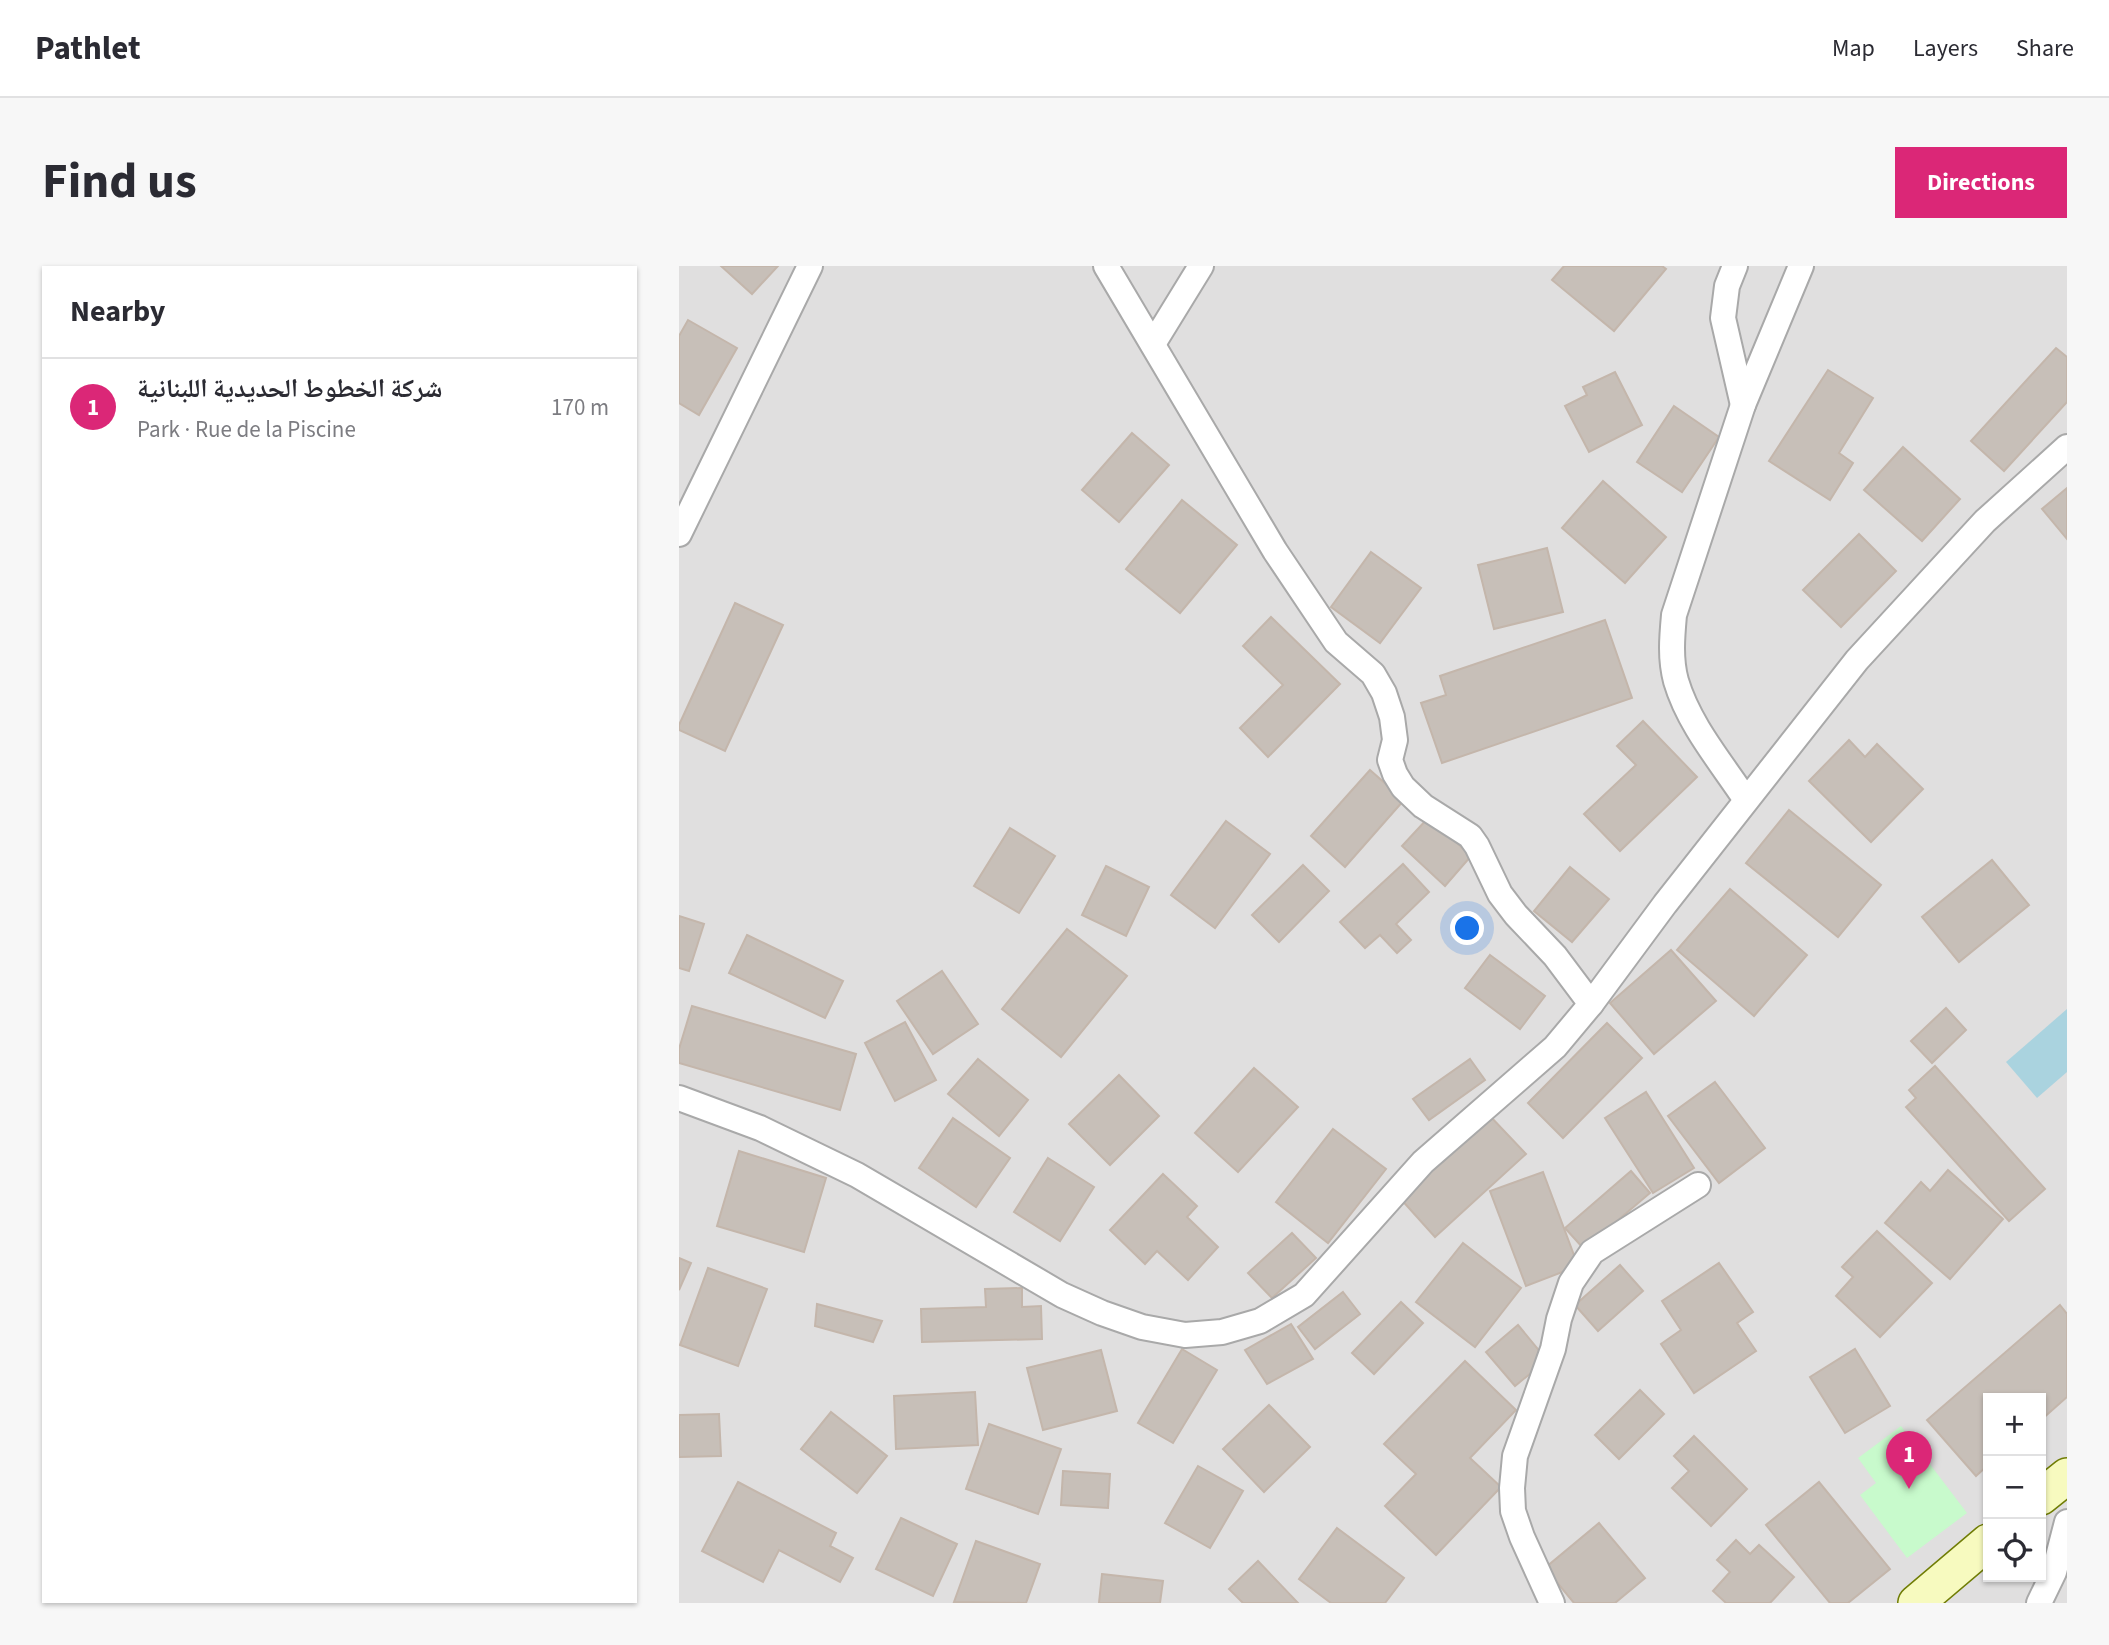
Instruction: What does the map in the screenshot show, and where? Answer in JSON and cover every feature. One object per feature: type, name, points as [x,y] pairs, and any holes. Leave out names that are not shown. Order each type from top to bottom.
[{"type":"street","points":[[679,534],[810,266]]},
{"type":"street","points":[[1106,266],[1275,551],[1336,642],[1373,674],[1384,693],[1392,717],[1395,740],[1390,760],[1403,787],[1423,806],[1470,836],[1500,894],[1515,915],[1555,956],[1591,1004]]},
{"type":"street","points":[[1153,344],[1201,266]]},
{"type":"street","points":[[1735,266],[1727,286],[1723,318],[1742,405]]},
{"type":"street","points":[[1746,800],[1692,720],[1676,680],[1672,650],[1674,615],[1742,405],[1801,266]]},
{"type":"street","points":[[679,1098],[760,1128],[857,1175],[1062,1295],[1102,1313],[1142,1327],[1185,1335],[1222,1332],[1260,1321],[1304,1295],[1423,1162],[1555,1047],[1857,660],[1985,521],[2067,447]]},
{"type":"street","points":[[1552,1603],[1522,1537],[1513,1511],[1512,1488],[1515,1456],[1549,1360],[1571,1283],[1592,1252],[1698,1185]]},
{"type":"street","points":[[2046,1493],[2067,1476]]},
{"type":"street","points":[[2039,1603],[2054,1572],[2067,1522]]},
{"type":"street","points":[[1916,1603],[1983,1546]]},
{"type":"shaded area","points":[[679,266],[2067,266],[2067,1603],[679,1603]]},
{"type":"green space","points":[[1901,1426],[1967,1513],[1907,1558],[1860,1495],[1876,1483],[1858,1458]]},
{"type":"water","points":[[2067,1009],[2067,1072],[2037,1098],[2006,1062]]},
{"type":"building","points":[[721,266],[778,266],[752,294]]},
{"type":"building","points":[[1564,266],[1662,266],[1666,269],[1614,331],[1552,280]]},
{"type":"building","points":[[688,320],[737,348],[699,415],[679,403],[679,336]]},
{"type":"building","points":[[2056,348],[2067,357],[2067,402],[2004,471],[1971,441]]},
{"type":"building","points":[[1828,370],[1873,398],[1839,453],[1853,463],[1830,500],[1769,461]]},
{"type":"building","points":[[1615,372],[1642,425],[1589,452],[1565,406],[1587,395],[1583,387]]},
{"type":"building","points":[[1674,406],[1719,437],[1682,492],[1637,462]]},
{"type":"building","points":[[1132,433],[1169,465],[1119,522],[1082,490]]},
{"type":"building","points":[[1903,447],[1960,499],[1922,541],[1864,490]]},
{"type":"building","points":[[1603,481],[1666,537],[1625,583],[1562,528]]},
{"type":"building","points":[[2067,488],[2067,539],[2042,509]]},
{"type":"building","points":[[1182,500],[1237,545],[1180,613],[1126,569]]},
{"type":"building","points":[[1859,534],[1896,571],[1841,627],[1803,590]]},
{"type":"building","points":[[1547,548],[1563,612],[1494,629],[1478,565]]},
{"type":"building","points":[[1371,552],[1421,588],[1380,643],[1331,607]]},
{"type":"building","points":[[735,603],[783,625],[725,751],[679,730],[679,725]]},
{"type":"building","points":[[1271,617],[1340,684],[1268,757],[1240,728],[1283,685],[1243,646]]},
{"type":"building","points":[[1605,620],[1632,698],[1442,763],[1421,703],[1446,695],[1440,676]]},
{"type":"building","points":[[1643,721],[1697,777],[1620,851],[1584,814],[1636,765],[1617,746]]},
{"type":"building","points":[[1849,740],[1865,757],[1877,744],[1923,789],[1871,842],[1809,781]]},
{"type":"building","points":[[1370,770],[1404,800],[1345,867],[1311,836]]},
{"type":"building","points":[[1789,810],[1881,885],[1838,937],[1746,863]]},
{"type":"building","points":[[1429,817],[1471,856],[1445,886],[1402,846]]},
{"type":"building","points":[[1226,821],[1270,854],[1215,928],[1171,895]]},
{"type":"building","points":[[1010,828],[1055,856],[1019,913],[974,886]]},
{"type":"building","points":[[1992,860],[2029,905],[1959,962],[1922,917]]},
{"type":"building","points":[[1403,864],[1429,892],[1396,924],[1411,940],[1397,953],[1380,935],[1365,948],[1340,922]]},
{"type":"building","points":[[1303,865],[1329,891],[1279,942],[1252,915]]},
{"type":"building","points":[[1106,866],[1149,887],[1126,936],[1082,915]]},
{"type":"building","points":[[1570,867],[1609,899],[1572,942],[1534,911]]},
{"type":"building","points":[[1730,889],[1807,955],[1754,1016],[1677,950]]},
{"type":"building","points":[[679,916],[704,924],[689,971],[679,968]]},
{"type":"building","points":[[1067,929],[1127,976],[1061,1057],[1002,1009]]},
{"type":"building","points":[[747,935],[843,981],[825,1018],[729,973]]},
{"type":"building","points":[[1671,950],[1716,1001],[1654,1054],[1610,1003]]},
{"type":"building","points":[[1490,955],[1545,996],[1520,1029],[1465,988]]},
{"type":"building","points":[[942,971],[978,1024],[933,1054],[897,1001]]},
{"type":"building","points":[[692,1006],[856,1054],[840,1110],[679,1063],[679,1049]]},
{"type":"building","points":[[1946,1008],[1966,1030],[1932,1063],[1911,1041]]},
{"type":"building","points":[[905,1022],[936,1080],[895,1101],[865,1043]]},
{"type":"building","points":[[1607,1023],[1642,1058],[1563,1138],[1528,1103]]},
{"type":"building","points":[[978,1059],[1028,1100],[999,1136],[948,1094]]},
{"type":"building","points":[[1470,1059],[1485,1080],[1429,1120],[1413,1099]]},
{"type":"building","points":[[1935,1066],[2045,1189],[2009,1221],[1906,1107],[1916,1098],[1909,1090]]},
{"type":"building","points":[[1254,1068],[1298,1107],[1238,1172],[1195,1133]]},
{"type":"building","points":[[1119,1075],[1159,1116],[1110,1165],[1069,1124]]},
{"type":"building","points":[[1715,1082],[1765,1148],[1719,1183],[1668,1116]]},
{"type":"building","points":[[1646,1092],[1694,1168],[1653,1193],[1605,1118]]},
{"type":"building","points":[[1489,1115],[1526,1154],[1435,1237],[1399,1197]]},
{"type":"building","points":[[953,1118],[1010,1158],[976,1207],[919,1168]]},
{"type":"building","points":[[1333,1129],[1386,1169],[1328,1243],[1276,1202]]},
{"type":"building","points":[[739,1151],[826,1178],[804,1252],[717,1226]]},
{"type":"building","points":[[1048,1158],[1094,1187],[1060,1241],[1014,1212]]},
{"type":"building","points":[[1948,1170],[2003,1219],[1950,1279],[1885,1223],[1921,1182],[1930,1191]]},
{"type":"building","points":[[1631,1171],[1650,1193],[1584,1249],[1565,1228]]},
{"type":"building","points":[[1543,1172],[1578,1266],[1526,1286],[1490,1191]]},
{"type":"building","points":[[1163,1174],[1197,1206],[1187,1217],[1218,1247],[1188,1280],[1157,1251],[1145,1264],[1110,1230]]},
{"type":"building","points":[[1877,1231],[1932,1283],[1880,1337],[1836,1296],[1853,1277],[1842,1267]]},
{"type":"building","points":[[1292,1233],[1316,1258],[1272,1298],[1248,1273]]},
{"type":"building","points":[[1463,1243],[1521,1288],[1475,1347],[1416,1302]]},
{"type":"building","points":[[679,1258],[691,1263],[679,1290]]},
{"type":"building","points":[[1719,1263],[1753,1312],[1737,1323],[1756,1351],[1694,1393],[1661,1344],[1681,1330],[1662,1301]]},
{"type":"building","points":[[1620,1265],[1643,1291],[1598,1331],[1575,1305]]},
{"type":"building","points":[[708,1268],[767,1289],[738,1366],[680,1345]]},
{"type":"building","points":[[1022,1288],[1022,1307],[1041,1306],[1042,1339],[922,1342],[921,1309],[986,1307],[985,1289]]},
{"type":"building","points":[[1343,1292],[1360,1314],[1315,1349],[1298,1327]]},
{"type":"building","points":[[1401,1302],[1423,1323],[1374,1374],[1352,1353]]},
{"type":"building","points":[[817,1304],[882,1321],[873,1342],[815,1326]]},
{"type":"building","points":[[2060,1305],[2067,1314],[2067,1397],[2046,1416],[2046,1393],[1983,1393],[1983,1470],[1976,1476],[1927,1420]]},
{"type":"building","points":[[1291,1324],[1313,1359],[1267,1384],[1245,1350]]},
{"type":"building","points":[[1518,1325],[1547,1360],[1515,1386],[1486,1352]]},
{"type":"building","points":[[1182,1349],[1217,1370],[1173,1443],[1138,1423]]},
{"type":"building","points":[[1855,1349],[1890,1406],[1845,1433],[1810,1377]]},
{"type":"building","points":[[1101,1350],[1117,1411],[1043,1430],[1027,1368]]},
{"type":"building","points":[[1465,1361],[1516,1410],[1470,1458],[1501,1487],[1436,1555],[1385,1506],[1416,1474],[1384,1444]]},
{"type":"building","points":[[1640,1390],[1664,1414],[1619,1459],[1595,1435]]},
{"type":"building","points":[[975,1392],[978,1445],[896,1449],[894,1396]]},
{"type":"building","points":[[1269,1405],[1310,1447],[1264,1492],[1223,1449]]},
{"type":"building","points":[[831,1412],[887,1456],[857,1493],[801,1449]]},
{"type":"building","points":[[719,1414],[721,1456],[679,1457],[679,1415]]},
{"type":"building","points":[[989,1424],[1061,1449],[1038,1514],[966,1489]]},
{"type":"building","points":[[1694,1436],[1747,1489],[1711,1526],[1672,1488],[1689,1471],[1674,1456]]},
{"type":"building","points":[[1198,1466],[1243,1491],[1210,1548],[1165,1523]]},
{"type":"building","points":[[1063,1471],[1110,1474],[1108,1508],[1061,1505]]},
{"type":"building","points":[[738,1482],[836,1533],[830,1546],[853,1558],[840,1582],[779,1550],[763,1582],[702,1551]]},
{"type":"building","points":[[1819,1482],[1890,1569],[1848,1603],[1830,1603],[1766,1525]]},
{"type":"building","points":[[901,1518],[957,1544],[933,1596],[876,1569]]},
{"type":"building","points":[[1599,1523],[1645,1578],[1615,1603],[1574,1603],[1545,1568]]},
{"type":"building","points":[[1337,1528],[1404,1578],[1385,1603],[1331,1603],[1299,1579]]},
{"type":"building","points":[[1736,1540],[1750,1554],[1759,1545],[1794,1577],[1770,1603],[1726,1603],[1713,1591],[1730,1572],[1717,1560]]},
{"type":"building","points":[[976,1541],[1040,1564],[1026,1603],[954,1602]]},
{"type":"building","points":[[1258,1561],[1298,1603],[1243,1603],[1229,1589]]},
{"type":"building","points":[[1102,1574],[1163,1581],[1160,1603],[1099,1603]]},
{"type":"place","name":"شركة الخطوط الحديدية اللبنانية","points":[[1909,1489]]}]
